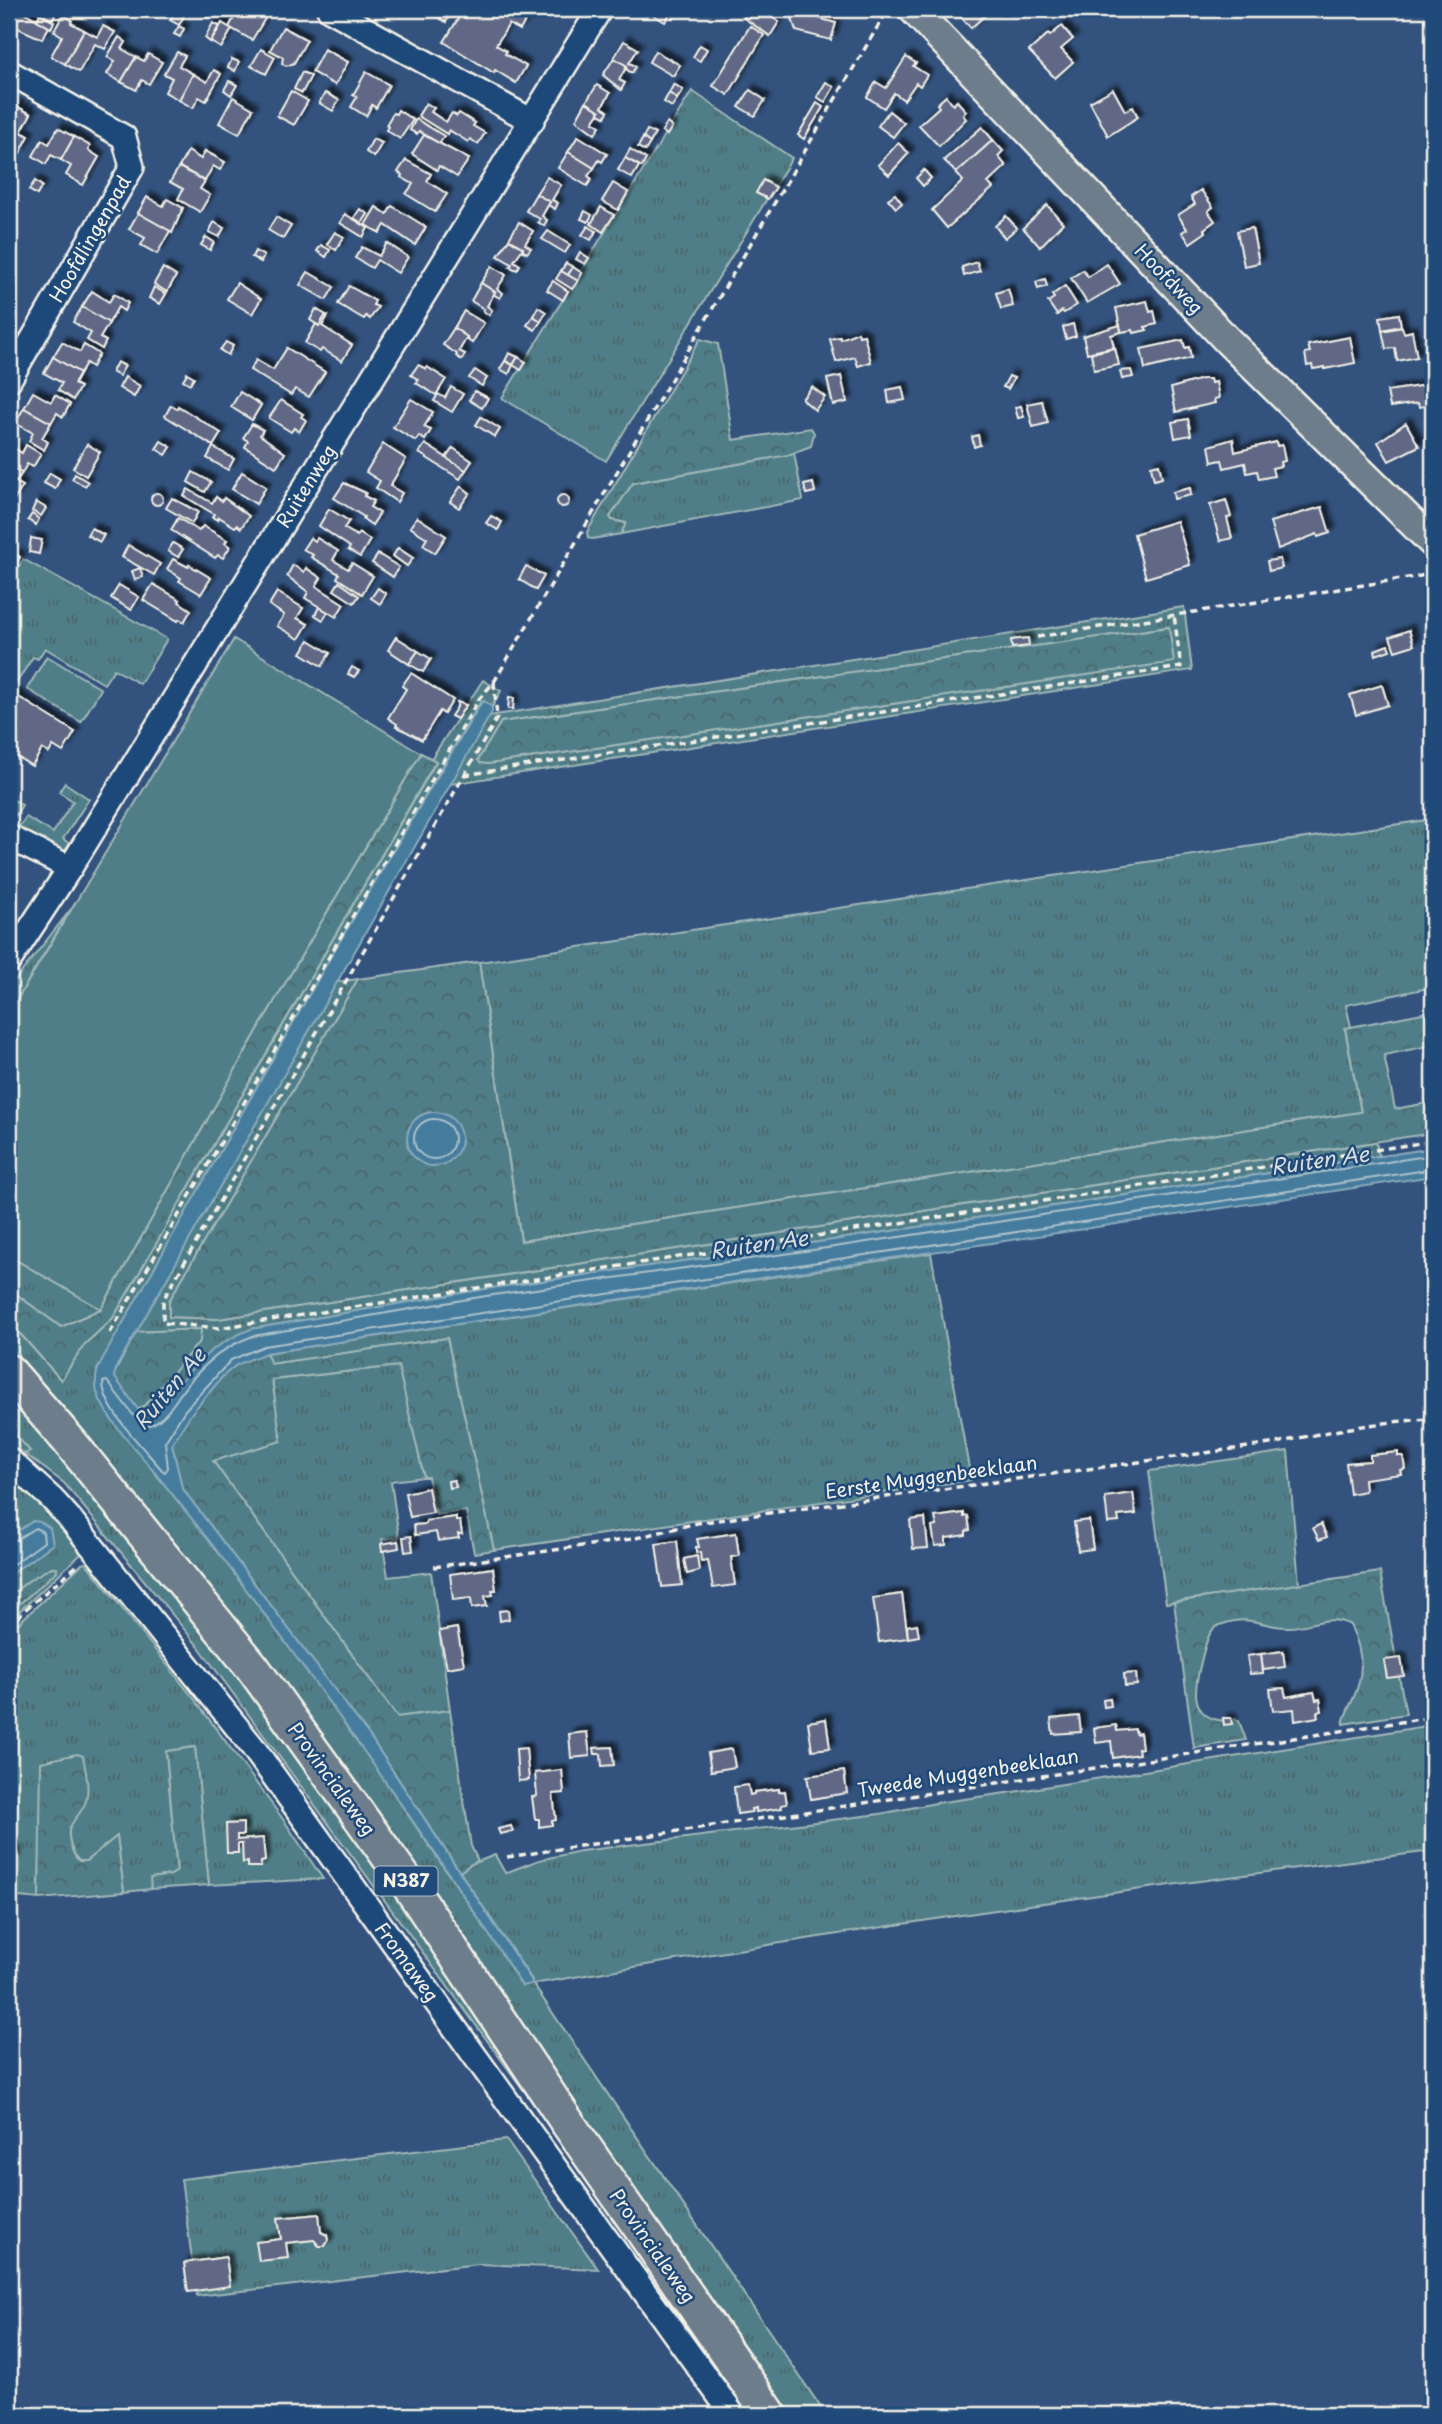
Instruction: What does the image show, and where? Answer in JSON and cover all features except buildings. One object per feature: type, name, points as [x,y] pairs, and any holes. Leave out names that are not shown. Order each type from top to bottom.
[{"type":"highway","name":"Provincialeweg","points":[[9,1372],[69,1441],[253,1668],[404,1878],[567,2122],[770,2415]]},
{"type":"main road","name":"Hoofdweg","points":[[913,9],[1219,331],[1433,543]]},
{"type":"street","points":[[329,9],[532,121]]},
{"type":"street","name":"Ruitenweg","points":[[9,961],[70,868],[600,9]]},
{"type":"street","name":"Hoofdlingenpad","points":[[9,72],[124,137],[132,167],[9,380]]},
{"type":"street","points":[[9,837],[70,868]]},
{"type":"street","name":"Fromaweg","points":[[9,1461],[52,1499],[252,1746],[733,2415]]},
{"type":"path","points":[[110,1332],[479,699],[494,682],[888,9]]},
{"type":"path","points":[[1037,637],[1433,574]]},
{"type":"path","points":[[464,775],[1181,667],[1174,615]]},
{"type":"path","points":[[494,682],[497,718],[163,1300],[163,1323],[218,1328],[1433,1141]]},
{"type":"path","name":"Eerste Muggenbeeklaan","points":[[434,1567],[632,1539],[709,1521],[1278,1443],[1406,1420],[1433,1419]]},
{"type":"path","points":[[9,1627],[27,1608],[95,1550]]},
{"type":"path","name":"Tweede Muggenbeeklaan","points":[[507,1857],[1433,1717]]},
{"type":"green space","points":[[692,91],[792,158],[606,461],[502,398]]},
{"type":"green space","points":[[700,339],[718,344],[733,440],[811,428],[814,433],[811,446],[788,455],[633,483],[610,517],[612,520],[626,523],[621,534],[588,538],[587,532]]},
{"type":"green space","points":[[794,453],[803,500],[621,534],[625,523],[610,517],[633,483]]},
{"type":"green space","points":[[23,559],[167,639],[140,684],[114,669],[104,684],[45,648],[38,659],[33,657],[17,682],[9,677],[9,583]]},
{"type":"green space","points":[[1184,607],[1192,670],[450,784],[489,716]],"holes":[[[1169,627],[1173,662],[488,764],[478,760],[501,722]]]},
{"type":"green space","points":[[1169,627],[1174,662],[488,764],[478,760],[501,722]]},
{"type":"green space","points":[[234,639],[421,753],[261,1024],[101,1309],[9,1256],[9,1013]]},
{"type":"green space","points":[[47,656],[101,689],[81,722],[27,689]]},
{"type":"green space","points":[[483,680],[501,691],[492,707],[484,701],[480,703],[331,956],[97,1370],[116,1425],[198,1525],[340,1715],[522,1986],[532,1980],[460,1872],[469,1865],[495,1855],[505,1873],[539,1860],[581,1851],[880,1814],[1433,1725],[1433,1851],[982,1912],[533,1984],[826,2415],[782,2415],[748,2351],[699,2296],[114,1478],[9,1346],[9,1321],[61,1380],[85,1344],[113,1318],[436,762],[431,759]]},
{"type":"green space","points":[[421,753],[436,761],[113,1318],[85,1344],[61,1380],[9,1321],[9,1289],[61,1327],[101,1309],[261,1024]]},
{"type":"green space","points":[[65,783],[89,799],[63,839],[74,847],[69,852],[61,853],[17,830],[26,817],[53,833],[73,801],[59,792]]},
{"type":"green space","points":[[9,797],[22,805],[9,826]]},
{"type":"green space","points":[[1433,819],[1433,987],[1346,1005],[1351,1027],[1345,1029],[1361,1112],[521,1241],[479,962]]},
{"type":"green space","points":[[71,909],[9,1013],[9,988]]},
{"type":"green space","points":[[479,962],[521,1241],[1361,1112],[1345,1028],[1433,1011],[1433,1045],[1384,1055],[1395,1109],[1433,1102],[1433,1133],[218,1319],[169,1317],[169,1301],[358,979]]},
{"type":"green space","points":[[358,979],[169,1301],[169,1317],[218,1319],[1376,1142],[1379,1156],[833,1240],[485,1289],[251,1329],[182,1380],[149,1419],[137,1410],[199,1341],[200,1329],[136,1332],[336,982]]},
{"type":"green space","points":[[931,1253],[971,1480],[494,1550],[447,1338],[270,1364],[266,1353]]},
{"type":"green space","points":[[9,1256],[101,1309],[61,1327],[9,1289]]},
{"type":"green space","points":[[201,1329],[200,1341],[146,1404],[137,1410],[113,1376],[136,1332]]},
{"type":"green space","points":[[447,1338],[494,1550],[474,1553],[466,1511],[436,1515],[428,1477],[424,1477],[398,1366],[272,1380],[281,1441],[213,1461],[397,1717],[450,1710],[471,1846],[478,1861],[460,1872],[369,1735],[182,1488],[172,1444],[183,1424],[209,1391],[227,1372],[250,1358],[266,1353],[271,1364]]},
{"type":"green space","points":[[399,1366],[424,1477],[391,1481],[399,1538],[382,1539],[388,1577],[431,1572],[450,1710],[397,1717],[213,1461],[280,1441],[272,1380]]},
{"type":"green space","points":[[9,1388],[276,1714],[593,2185],[199,1647],[64,1483],[25,1454],[29,1450],[9,1428]]},
{"type":"green space","points":[[9,1428],[30,1451],[25,1454],[9,1445]]},
{"type":"green space","points":[[1288,1451],[1299,1584],[1166,1603],[1149,1471]]},
{"type":"green space","points":[[9,1479],[43,1505],[82,1546],[80,1555],[9,1621],[9,1613],[56,1571],[52,1567],[9,1596],[9,1575],[53,1544],[33,1521],[9,1537]]},
{"type":"green space","points":[[86,1563],[195,1700],[285,1822],[323,1879],[209,1885],[195,1747],[166,1752],[177,1872],[151,1878],[151,1889],[124,1892],[117,1837],[86,1861],[79,1861],[72,1850],[69,1827],[42,1762],[39,1899],[9,1896],[9,1632]]},
{"type":"green space","points":[[52,1567],[57,1568],[57,1571],[9,1613],[9,1596]]},
{"type":"green space","points":[[1380,1572],[1406,1714],[1343,1724],[1357,1690],[1360,1671],[1359,1652],[1350,1625],[1334,1620],[1295,1627],[1233,1621],[1221,1624],[1209,1635],[1196,1693],[1200,1709],[1206,1715],[1217,1720],[1239,1721],[1246,1740],[1194,1748],[1174,1602]]},
{"type":"green space","points":[[195,1747],[209,1885],[151,1889],[150,1878],[171,1875],[177,1871],[166,1751]]},
{"type":"green space","points":[[77,1754],[83,1756],[88,1790],[83,1808],[70,1826],[72,1851],[79,1861],[86,1861],[117,1836],[124,1892],[39,1899],[41,1762]]},
{"type":"green space","points":[[506,2140],[598,2269],[479,2264],[197,2296],[181,2179]]},
{"type":"water","points":[[484,701],[492,707],[492,712],[117,1366],[114,1376],[142,1415],[149,1419],[207,1354],[234,1336],[251,1329],[485,1289],[833,1240],[1433,1148],[1433,1176],[266,1353],[236,1365],[223,1376],[191,1414],[172,1444],[182,1488],[369,1735],[532,1981],[532,1984],[522,1986],[417,1826],[306,1670],[161,1480],[110,1418],[100,1400],[96,1385],[96,1375],[102,1360],[331,956]]},
{"type":"water","points":[[434,1112],[453,1120],[461,1139],[453,1158],[434,1166],[415,1158],[407,1139],[415,1120]]},
{"type":"water","points":[[33,1521],[50,1528],[53,1544],[9,1575],[9,1537]]},
{"type":"water label","name":"Ruiten Ae","points":[[1320,1161]]},
{"type":"water label","name":"Ruiten Ae","points":[[759,1245]]},
{"type":"water label","name":"Ruiten Ae","points":[[170,1389]]}]
